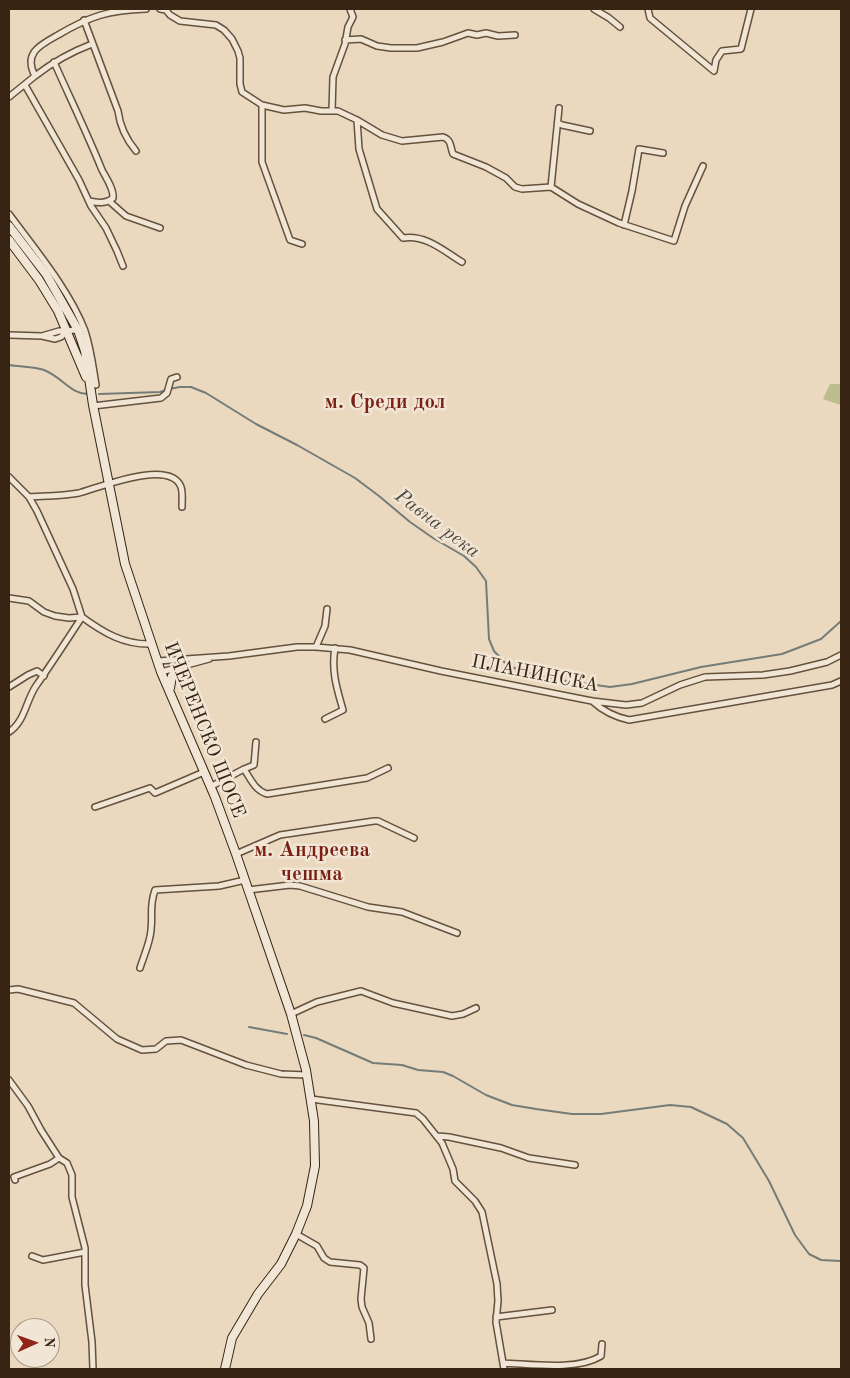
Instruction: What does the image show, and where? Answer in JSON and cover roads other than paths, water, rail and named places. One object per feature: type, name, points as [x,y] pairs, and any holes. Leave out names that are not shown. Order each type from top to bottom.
[{"type":"street","points":[[35,76],[31,65],[32,56],[35,50],[46,41],[84,20],[122,10],[146,9]]},
{"type":"street","points":[[165,9],[170,15],[180,21],[216,25],[224,30],[232,39],[238,51],[242,92],[262,105],[284,110],[305,108],[321,112],[338,112],[357,120],[382,135],[402,141],[447,138],[453,154],[486,167],[506,178],[515,187],[522,189],[551,187],[578,204],[624,225],[674,241],[685,206],[703,166]]},
{"type":"street","points":[[332,111],[334,77],[348,27],[353,17],[350,9]]},
{"type":"street","points":[[594,9],[609,18],[620,28]]},
{"type":"street","points":[[648,9],[650,18],[714,71],[716,60],[722,51],[740,49],[751,9]]},
{"type":"street","points":[[84,20],[118,111],[124,134],[136,151]]},
{"type":"street","points":[[345,40],[360,40],[390,48],[417,48],[435,44],[468,32],[477,35],[486,33],[498,36],[514,35]]},
{"type":"street","points":[[9,97],[54,62],[92,44]]},
{"type":"street","points":[[54,62],[108,183],[114,192],[113,198],[109,201],[98,203],[89,201]]},
{"type":"street","points":[[25,85],[79,180],[123,266]]},
{"type":"street","points":[[262,105],[262,162],[290,240],[302,244]]},
{"type":"street","points":[[551,187],[559,108]]},
{"type":"street","points":[[357,120],[359,149],[377,209],[403,238],[413,236],[436,245],[462,262]]},
{"type":"street","points":[[558,122],[562,125],[590,131]]},
{"type":"street","points":[[624,225],[639,149],[663,153]]},
{"type":"street","points":[[109,201],[126,216],[160,228]]},
{"type":"street","points":[[9,214],[54,274],[85,330],[91,353],[93,385]]},
{"type":"street","points":[[9,226],[46,274],[65,305],[86,351],[93,385]]},
{"type":"street","points":[[9,240],[39,280],[58,311],[93,385]]},
{"type":"street","points":[[9,336],[42,336],[54,332],[78,330]]},
{"type":"street","points":[[93,405],[161,398],[167,393],[172,379],[177,377]]},
{"type":"street","name":"ИЧЕРЕНСКО ШОСЕ","points":[[93,385],[93,405],[125,564],[161,672],[204,772],[236,854],[291,1014],[307,1075],[314,1121],[315,1166],[307,1206],[281,1264],[258,1294],[232,1338],[225,1369]]},
{"type":"street","points":[[29,497],[80,492],[124,479],[146,475],[177,480],[181,486],[182,506]]},
{"type":"street","points":[[9,477],[29,497],[73,589],[82,617],[107,635],[139,645],[152,644]]},
{"type":"street","points":[[9,598],[29,602],[44,612],[56,616],[82,617]]},
{"type":"street","points":[[316,647],[325,626],[327,609]]},
{"type":"street","points":[[9,732],[17,727],[35,687],[82,617]]},
{"type":"street","name":"ПЛАНИНСКА","points":[[218,657],[297,647],[335,648],[592,701],[618,705],[634,705],[687,682],[705,677],[790,672],[827,662],[841,655]]},
{"type":"street","points":[[325,719],[343,710],[335,682],[333,662],[335,648]]},
{"type":"street","points":[[158,661],[218,657]]},
{"type":"street","points":[[161,672],[218,657]]},
{"type":"street","points":[[170,693],[172,676],[179,667]]},
{"type":"street","points":[[9,687],[36,671],[44,676]]},
{"type":"street","points":[[592,701],[602,710],[619,718],[629,720],[832,685],[841,681]]},
{"type":"street","points":[[210,787],[254,764],[256,742]]},
{"type":"street","points":[[244,770],[254,785],[260,791],[267,794],[367,778],[388,768]]},
{"type":"street","points":[[95,807],[150,788],[155,793],[204,772]]},
{"type":"street","points":[[236,854],[280,835],[374,821],[378,821],[414,838]]},
{"type":"street","points":[[140,968],[152,927],[151,901],[155,890],[219,886],[245,880]]},
{"type":"street","points":[[248,890],[290,885],[300,886],[368,907],[402,912],[457,933]]},
{"type":"street","points":[[9,990],[18,989],[74,1003],[117,1039],[142,1050],[156,1049],[166,1041],[181,1040],[246,1065],[281,1074],[307,1075]]},
{"type":"street","points":[[291,1014],[318,1002],[361,991],[393,1003],[452,1016],[463,1014],[476,1008]]},
{"type":"street","points":[[9,1080],[28,1106],[59,1158],[67,1163],[72,1175],[72,1197],[85,1252],[85,1285],[92,1342],[93,1369]]},
{"type":"street","points":[[311,1099],[416,1113],[424,1119],[437,1136],[453,1169],[455,1181],[475,1201],[482,1212],[497,1284],[496,1317],[499,1346],[504,1366],[572,1365],[596,1360],[601,1356],[602,1344]]},
{"type":"street","points":[[437,1136],[501,1148],[529,1158],[575,1165]]},
{"type":"street","points":[[15,1180],[14,1177],[50,1164],[59,1158]]},
{"type":"street","points":[[296,1234],[317,1246],[324,1258],[330,1262],[360,1264],[364,1268],[361,1300],[369,1323],[371,1339]]},
{"type":"street","points":[[32,1256],[43,1260],[85,1252]]},
{"type":"street","points":[[496,1317],[552,1310]]},
{"type":"waterway","name":"Равна река","points":[[9,365],[44,370],[56,376],[77,392],[89,394]]},
{"type":"waterway","name":"Равна река","points":[[169,389],[191,387],[206,393],[256,424],[355,478],[410,522],[464,556],[476,567],[486,581],[489,639],[494,651],[507,665],[524,672],[553,679],[610,687],[632,684],[701,667],[782,654],[821,639],[841,621]]},
{"type":"waterway","name":"Равна река","points":[[99,394],[160,392],[166,390]]},
{"type":"waterway","points":[[249,1027],[287,1034]]},
{"type":"waterway","points":[[304,1035],[316,1038],[373,1063],[402,1065],[418,1070],[443,1072],[486,1095],[512,1105],[572,1114],[601,1114],[670,1105],[691,1107],[727,1124],[743,1138],[769,1181],[795,1235],[809,1254],[821,1260],[841,1261]]},
{"type":"district","name":"м. Среди дол","points":[[385,402]]},
{"type":"district","name":"м. Андреева чешма","points":[[312,862]]}]
